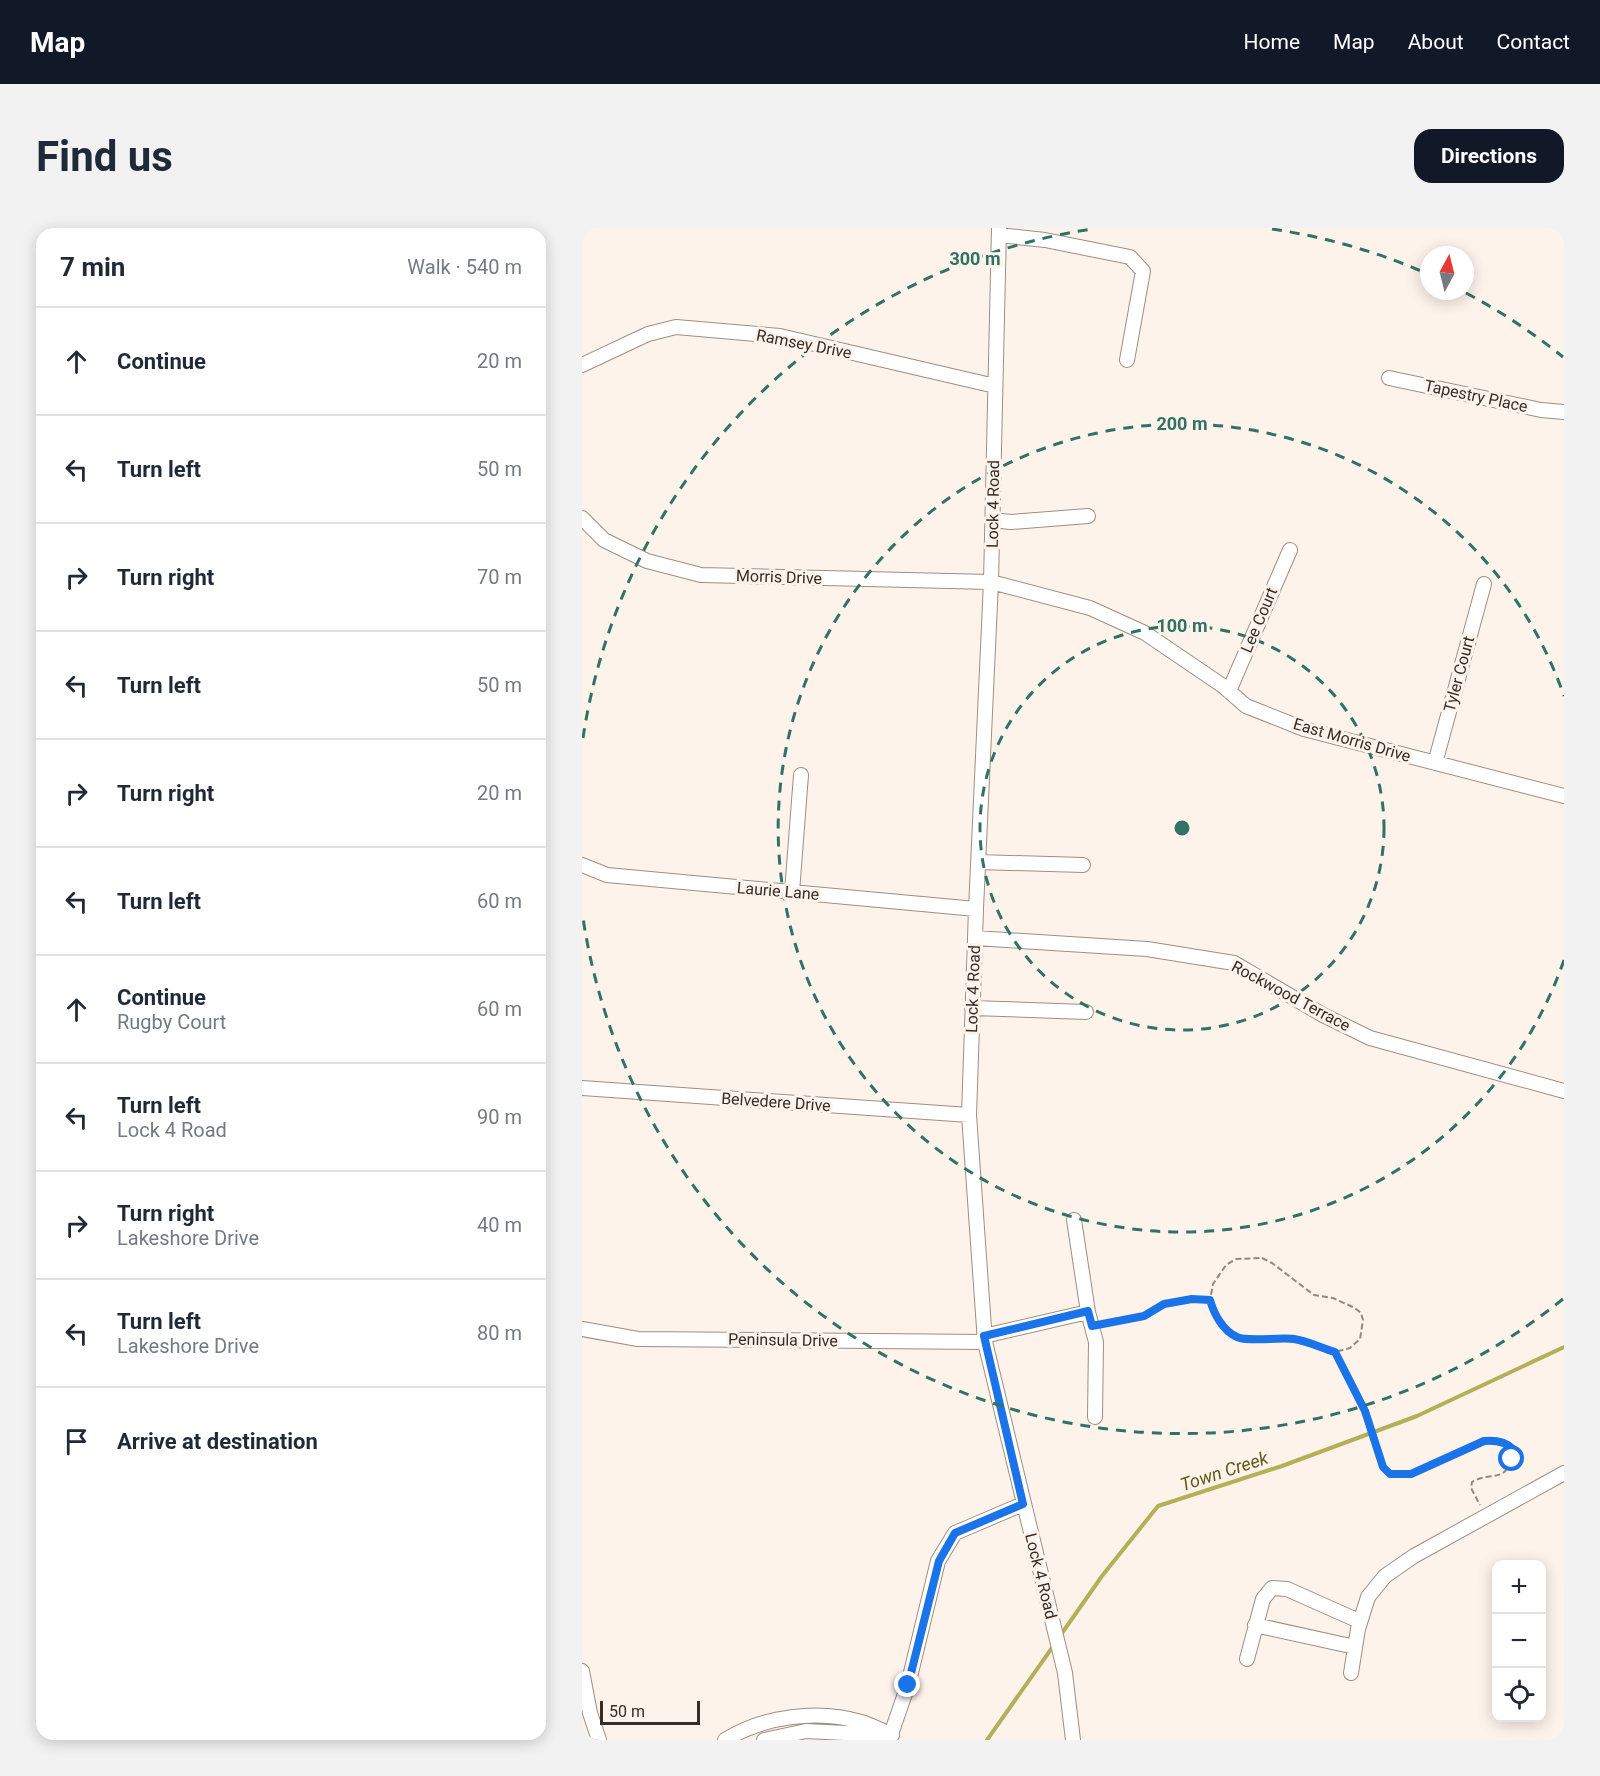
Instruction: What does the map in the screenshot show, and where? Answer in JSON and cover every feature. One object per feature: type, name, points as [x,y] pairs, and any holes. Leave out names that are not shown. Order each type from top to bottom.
[{"type":"street","points":[[999,232],[1130,257],[1143,271],[1126,360]]},
{"type":"street","name":"Lock 4 Road","points":[[999,232],[991,582],[969,1115],[984,1339],[1065,1673],[1073,1740]]},
{"type":"street","name":"Ramsey Drive","points":[[582,365],[648,334],[676,327],[780,336],[995,386]]},
{"type":"street","name":"Tapestry Place","points":[[1389,378],[1541,410],[1564,412]]},
{"type":"street","points":[[992,520],[1011,522],[1088,516]]},
{"type":"street","name":"Morris Drive","points":[[582,518],[604,540],[647,561],[701,575],[991,582]]},
{"type":"street","name":"Lee Court","points":[[1229,691],[1290,550]]},
{"type":"street","name":"East Morris Drive","points":[[991,582],[1090,608],[1145,633],[1229,691],[1246,706],[1304,729],[1564,796]]},
{"type":"street","name":"Tyler Court","points":[[1435,763],[1484,584]]},
{"type":"street","points":[[792,892],[801,775]]},
{"type":"street","points":[[978,862],[1083,865]]},
{"type":"street","name":"Laurie Lane","points":[[582,865],[607,875],[976,909]]},
{"type":"street","name":"Rockwood Terrace","points":[[975,938],[1147,949],[1234,963],[1323,1015],[1370,1038],[1564,1091]]},
{"type":"street","points":[[972,1008],[1086,1012]]},
{"type":"street","name":"Belvedere Drive","points":[[582,1088],[969,1115]]},
{"type":"street","points":[[1074,1220],[1088,1311],[1096,1342],[1095,1417]]},
{"type":"street","name":"Peninsula Drive","points":[[582,1329],[638,1339],[984,1339],[1088,1311]]},
{"type":"street","points":[[1351,1673],[1359,1621],[1368,1597],[1385,1576],[1414,1556],[1564,1473]]},
{"type":"street","points":[[891,1737],[908,1685],[939,1561],[944,1551],[955,1533],[1023,1504]]},
{"type":"street","points":[[1247,1659],[1263,1599],[1272,1587],[1287,1589],[1359,1621]]},
{"type":"street","points":[[1255,1625],[1355,1647]]},
{"type":"street","points":[[582,1671],[590,1713],[599,1740]]},
{"type":"street","points":[[725,1740],[741,1730],[781,1718],[828,1716],[861,1722],[891,1737]]},
{"type":"street","points":[[764,1740],[806,1731],[891,1737]]},
{"type":"path","points":[[1262,1258],[1314,1295],[1333,1298],[1355,1308],[1363,1320],[1360,1339],[1350,1348],[1335,1352],[1307,1341],[1293,1339],[1237,1338],[1214,1313],[1210,1300],[1213,1284],[1226,1265],[1236,1259],[1262,1258]]},
{"type":"path","points":[[1092,1326],[1144,1316],[1164,1304],[1192,1299],[1210,1300]]},
{"type":"path","points":[[1335,1352],[1365,1411],[1383,1467],[1390,1474],[1411,1474],[1484,1441],[1495,1440],[1508,1444],[1513,1449],[1512,1459],[1506,1470],[1497,1477],[1472,1482],[1471,1488],[1486,1515]]},
{"type":"waterway","name":"Town Creek","points":[[1060,1636],[1102,1576],[1158,1506],[1282,1466],[1417,1416],[1564,1347]]},
{"type":"waterway","name":"Town Creek","points":[[987,1740],[1054,1645]]},
{"type":"route","points":[[908,1685],[939,1561],[955,1533],[1023,1504],[984,1336],[1088,1311],[1092,1326],[1144,1316],[1164,1304],[1192,1299],[1210,1300],[1214,1313],[1237,1338],[1274,1337],[1307,1341],[1335,1352],[1365,1411],[1383,1467],[1390,1474],[1411,1474],[1484,1441],[1495,1440],[1508,1444],[1513,1449],[1512,1459]]}]
